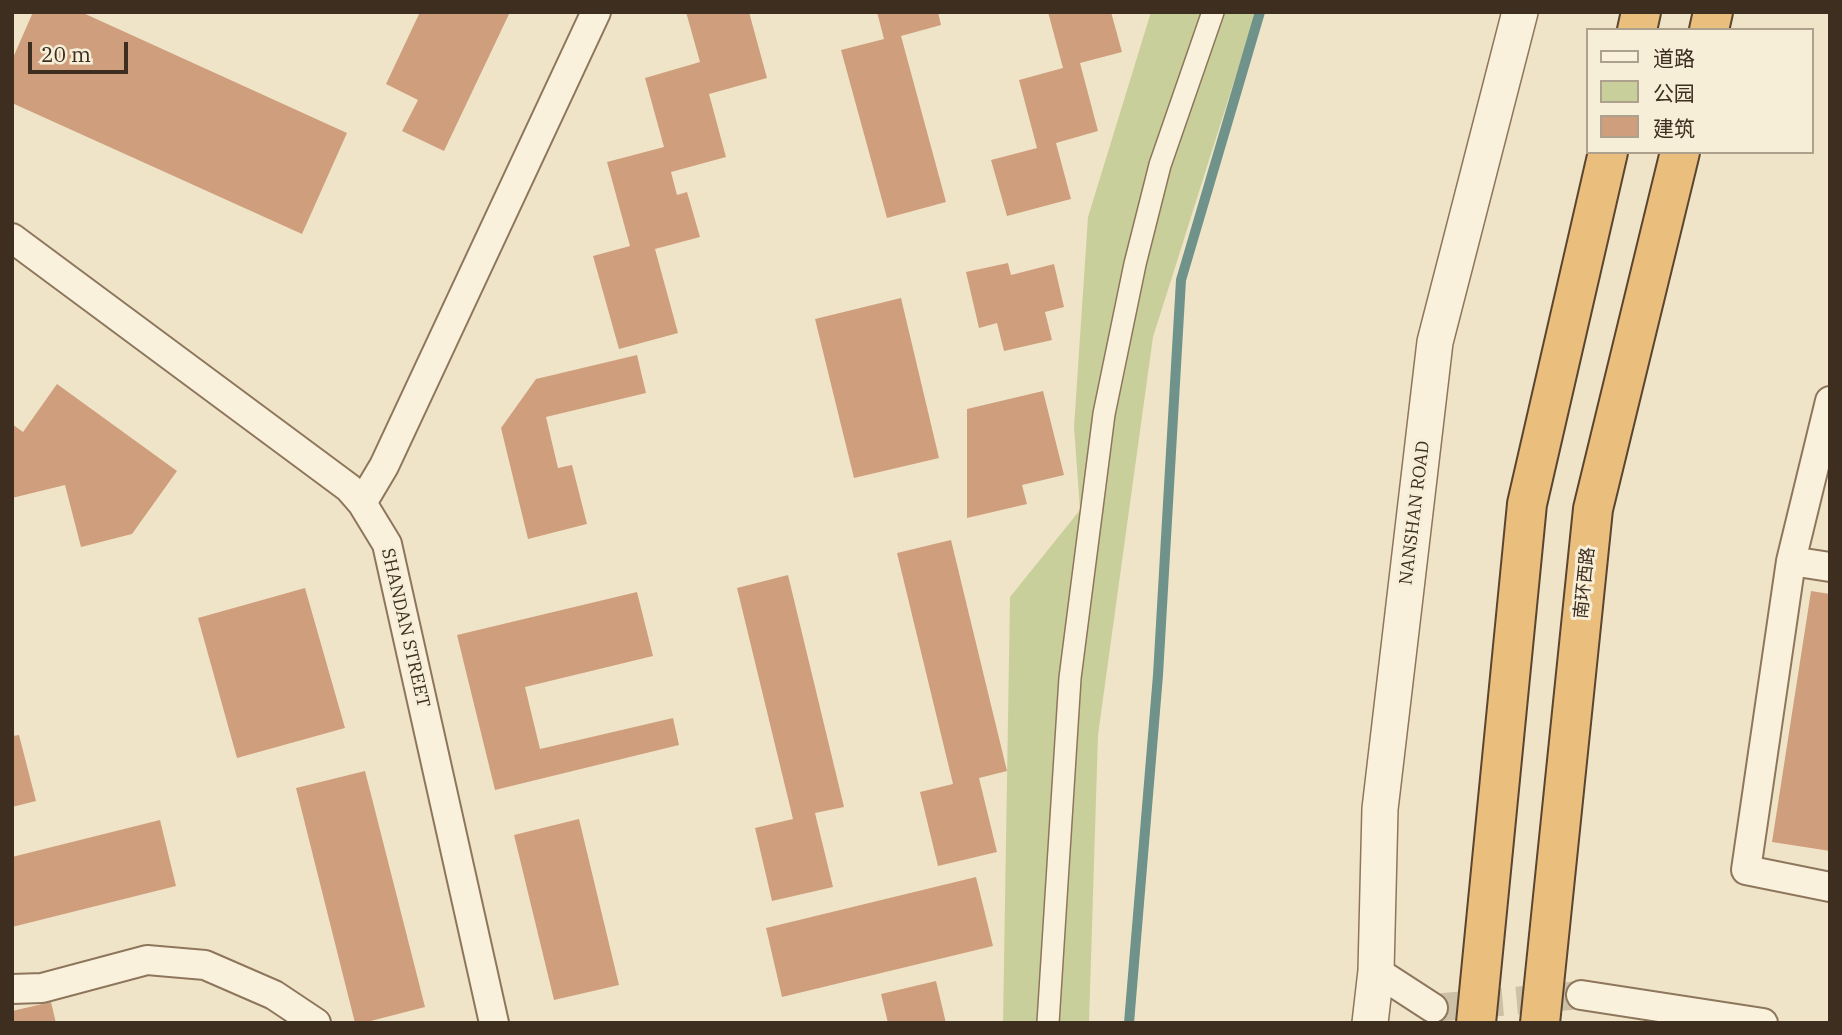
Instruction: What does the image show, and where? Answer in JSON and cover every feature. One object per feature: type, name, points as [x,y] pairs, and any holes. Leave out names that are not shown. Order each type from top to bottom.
[{"type":"highway","points":[[1476,1023],[1527,504],[1608,154]]},
{"type":"highway","name":"南环西路","points":[[1539,1023],[1593,509],[1679,154]]},
{"type":"street","points":[[362,503],[384,466],[596,12]]},
{"type":"street","points":[[1048,1023],[1070,678],[1104,414],[1135,264],[1160,165],[1213,12]]},
{"type":"street","name":"NANSHAN ROAD","points":[[1370,1023],[1376,971],[1380,809],[1435,342],[1520,12]]},
{"type":"street","name":"SHANDAN STREET","points":[[12,238],[349,488],[362,503],[387,544],[494,1023]]},
{"type":"street","points":[[1830,401],[1791,561],[1746,870],[1830,887]]},
{"type":"street","points":[[1791,561],[1830,567]]},
{"type":"street","points":[[12,989],[42,988],[147,960],[205,965],[274,995],[316,1023]]},
{"type":"street","points":[[1376,971],[1433,1008]]},
{"type":"street","points":[[1581,995],[1763,1023]]},
{"type":"green space","points":[[1151,12],[1256,12],[1153,337],[1098,735],[1089,1023],[1003,1023],[1010,597],[1080,510],[1074,427],[1088,217]]},
{"type":"building","points":[[33,12],[81,12],[347,133],[302,234],[12,103],[12,60]]},
{"type":"building","points":[[420,12],[510,12],[444,151],[402,131],[418,100],[386,84]]},
{"type":"building","points":[[686,12],[749,12],[767,78],[709,94],[726,157],[671,172],[677,195],[687,192],[700,237],[655,249],[678,333],[619,349],[593,256],[630,246],[607,162],[664,147],[645,78],[700,62]]},
{"type":"building","points":[[877,12],[938,12],[941,25],[901,36],[946,202],[887,218],[841,50],[884,39]]},
{"type":"building","points":[[1048,12],[1111,12],[1122,52],[1080,63],[1098,131],[1056,143],[1071,199],[1007,216],[991,160],[1037,148],[1019,80],[1063,68]]},
{"type":"building","points":[[1008,263],[1011,275],[1054,264],[1064,307],[1045,312],[1052,340],[1004,351],[997,323],[979,328],[966,272]]},
{"type":"building","points":[[901,298],[939,458],[854,478],[815,319]]},
{"type":"building","points":[[637,355],[646,393],[546,417],[558,468],[572,465],[587,524],[528,539],[501,428],[536,379]]},
{"type":"building","points":[[57,384],[177,471],[132,534],[81,547],[65,485],[12,498],[12,424],[23,432]]},
{"type":"building","points":[[1043,391],[1064,475],[1022,485],[1027,504],[967,518],[967,409]]},
{"type":"building","points":[[951,540],[1007,771],[979,778],[997,852],[938,866],[920,792],[953,784],[897,553]]},
{"type":"building","points":[[788,575],[844,807],[815,813],[833,887],[772,901],[755,828],[793,819],[737,588]]},
{"type":"building","points":[[305,588],[345,728],[237,758],[198,618]]},
{"type":"building","points":[[1811,591],[1830,594],[1830,851],[1772,842]]},
{"type":"building","points":[[637,592],[653,656],[525,687],[540,749],[673,718],[679,745],[495,790],[457,635]]},
{"type":"building","points":[[19,735],[36,801],[12,807],[12,736]]},
{"type":"building","points":[[365,771],[425,1007],[355,1023],[296,788]]},
{"type":"building","points":[[579,819],[619,985],[554,1000],[514,835]]},
{"type":"building","points":[[160,820],[176,886],[12,927],[12,857]]},
{"type":"building","points":[[976,877],[993,946],[782,997],[766,928]]},
{"type":"building","points":[[936,981],[946,1023],[888,1023],[881,994]]},
{"type":"building","points":[[51,1002],[56,1023],[12,1023],[12,1011]]},
{"type":"waterway","points":[[1129,1023],[1158,675],[1181,280],[1260,12]]},
{"type":"tunnel","points":[[1433,1008],[1581,995]]}]
